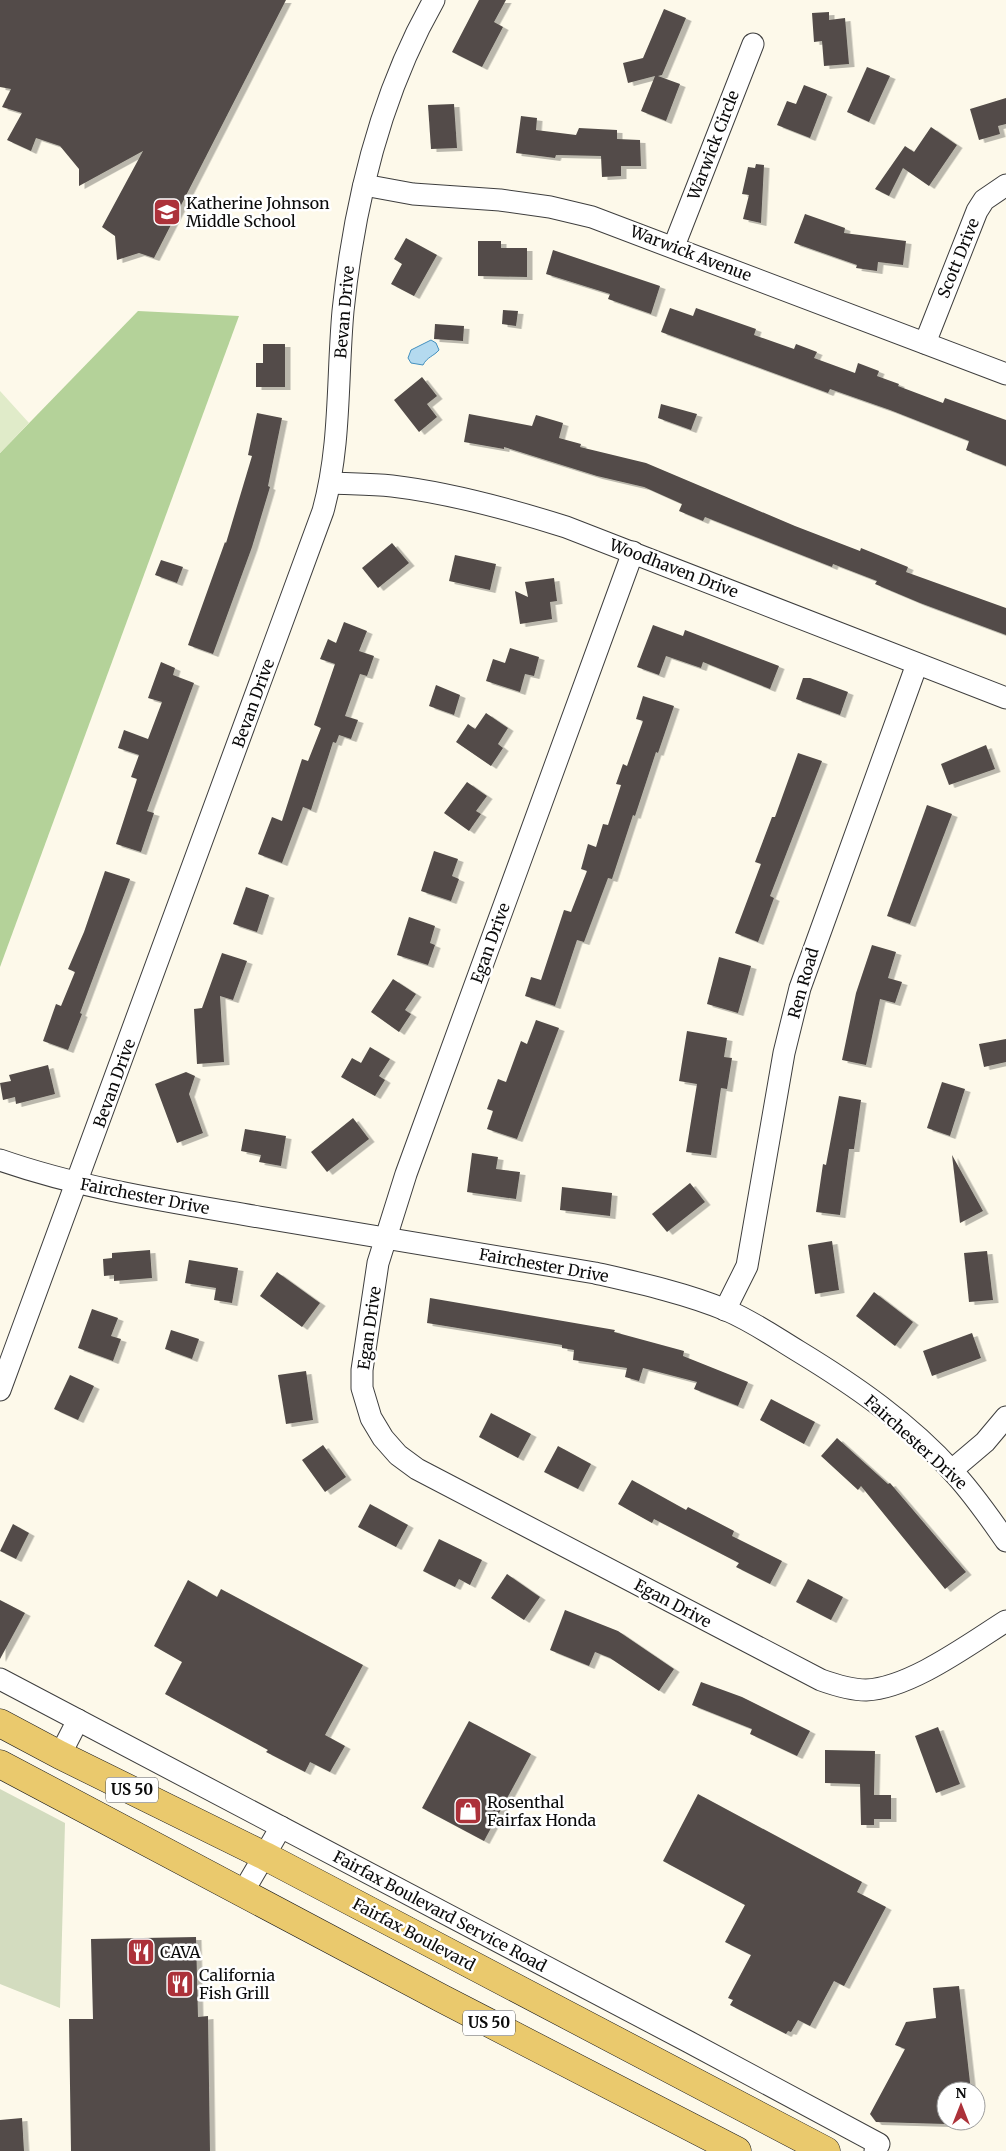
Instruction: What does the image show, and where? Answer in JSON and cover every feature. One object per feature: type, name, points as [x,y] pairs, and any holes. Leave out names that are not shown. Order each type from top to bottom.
[{"type":"main road","name":"Fairfax Boulevard","points":[[0,1722],[60,1755],[265,1856],[826,2151]]},
{"type":"main road","name":"US 50","points":[[0,1764],[440,1998],[737,2151]]},
{"type":"street","name":"Bevan Drive","points":[[0,1390],[320,521],[331,483],[350,250],[364,186],[376,137],[398,74],[434,0]]},
{"type":"street","name":"Warwick Circle","points":[[674,246],[753,44]]},
{"type":"street","name":"Scott Drive","points":[[924,343],[977,211],[984,200],[1006,185]]},
{"type":"street","name":"Warwick Avenue","points":[[364,186],[413,194],[500,200],[550,207],[592,217],[674,246],[1006,374]]},
{"type":"street","name":"Woodhaven Drive","points":[[331,483],[391,486],[479,502],[566,527],[1006,698]]},
{"type":"street","name":"Egan Drive","points":[[634,552],[409,1165],[378,1262],[362,1370],[362,1388],[370,1418],[383,1438],[398,1455],[416,1469],[821,1680],[840,1687],[867,1690],[902,1682],[1006,1621]]},
{"type":"street","name":"Ren Road","points":[[725,1310],[747,1266],[784,1053],[800,988],[917,664]]},
{"type":"street","name":"Fairchester Drive","points":[[0,1160],[37,1173],[77,1183],[386,1239],[595,1273],[640,1284],[725,1310],[753,1323],[846,1380],[884,1409],[952,1470],[972,1493],[1006,1541]]},
{"type":"street","points":[[952,1470],[985,1442],[1006,1417]]},
{"type":"street","name":"Fairfax Boulevard Service Road","points":[[0,1679],[700,2048],[877,2148]]},
{"type":"street","points":[[60,1755],[78,1720]]},
{"type":"street","points":[[243,1892],[281,1827]]},
{"type":"street","points":[[687,2078],[700,2048]]},
{"type":"green space","points":[[138,311],[239,316],[0,967],[0,453]]},
{"type":"green space","points":[[0,391],[29,423],[0,453]]},
{"type":"green space","points":[[0,1789],[65,1823],[60,2008],[0,1984]]},
{"type":"water","points":[[431,340],[436,343],[439,350],[426,360],[423,365],[411,363],[408,358],[411,350]]},
{"type":"building","points":[[0,0],[286,0],[154,258],[139,253],[117,260],[115,236],[102,227],[143,151],[79,186],[79,169],[60,146],[36,138],[31,151],[7,140],[22,113],[2,107],[11,89],[0,87]]},
{"type":"building","points":[[479,0],[506,0],[494,22],[503,27],[482,67],[452,52]]},
{"type":"building","points":[[664,9],[686,18],[662,75],[658,76],[680,84],[666,121],[641,111],[655,76],[628,83],[623,63],[643,58]]},
{"type":"building","points":[[829,12],[829,20],[845,18],[849,64],[824,66],[822,41],[814,42],[812,13]]},
{"type":"building","points":[[867,67],[890,76],[869,122],[847,112]]},
{"type":"building","points":[[804,85],[827,94],[810,138],[777,125],[787,101],[796,104]]},
{"type":"building","points":[[1006,98],[1006,124],[998,126],[1000,134],[979,140],[970,109]]},
{"type":"building","points":[[454,104],[457,148],[431,149],[428,105]]},
{"type":"building","points":[[521,116],[537,118],[536,130],[576,135],[579,128],[617,130],[617,139],[640,140],[641,166],[621,166],[621,176],[602,177],[601,156],[556,155],[555,158],[516,153]]},
{"type":"building","points":[[931,127],[957,145],[929,186],[903,168],[889,196],[875,189],[905,146],[914,152]]},
{"type":"building","points":[[756,164],[764,165],[761,223],[743,219],[749,195],[742,194],[748,167],[755,168]]},
{"type":"building","points":[[805,214],[845,228],[844,233],[906,241],[903,265],[878,262],[877,271],[856,268],[857,265],[794,243]]},
{"type":"building","points":[[406,238],[437,255],[414,296],[391,284],[402,264],[394,259]]},
{"type":"building","points":[[478,241],[501,241],[501,248],[527,248],[527,277],[478,276]]},
{"type":"building","points":[[553,250],[660,286],[651,314],[608,299],[610,294],[546,274]]},
{"type":"building","points":[[670,308],[693,316],[696,308],[756,329],[754,335],[794,349],[796,344],[817,352],[814,358],[855,373],[858,363],[879,371],[877,376],[899,384],[898,386],[943,403],[945,398],[1006,420],[1006,466],[966,450],[969,441],[890,410],[830,389],[828,393],[661,332]]},
{"type":"building","points":[[503,310],[518,311],[516,326],[502,324]]},
{"type":"building","points":[[435,324],[464,326],[463,341],[434,339]]},
{"type":"building","points":[[263,344],[285,344],[285,387],[256,387],[256,363],[263,363]]},
{"type":"building","points":[[422,377],[437,396],[427,404],[437,417],[419,432],[394,400]]},
{"type":"building","points":[[661,404],[697,414],[691,430],[658,418]]},
{"type":"building","points":[[257,413],[282,418],[268,486],[270,487],[252,547],[213,654],[188,645],[226,543],[252,456],[248,455]]},
{"type":"building","points":[[469,414],[532,426],[536,415],[563,423],[559,438],[581,444],[580,447],[646,463],[795,526],[860,551],[861,548],[908,567],[906,572],[1006,608],[1006,635],[920,603],[875,584],[877,581],[833,564],[832,567],[705,517],[703,521],[679,511],[682,504],[644,487],[597,476],[504,447],[504,449],[464,442]]},
{"type":"building","points":[[392,543],[409,563],[378,588],[362,568]]},
{"type":"building","points":[[455,555],[496,564],[490,590],[449,581]]},
{"type":"building","points":[[161,560],[183,567],[177,583],[155,575]]},
{"type":"building","points":[[554,578],[557,601],[550,602],[552,619],[520,624],[515,591],[528,597],[525,582]]},
{"type":"building","points":[[344,622],[367,631],[359,651],[374,656],[367,676],[360,674],[345,716],[358,720],[351,739],[339,735],[336,743],[333,742],[311,810],[303,807],[282,863],[258,854],[272,817],[282,821],[302,759],[308,761],[321,728],[314,725],[335,664],[320,659],[328,639],[336,643]]},
{"type":"building","points":[[653,625],[683,636],[685,630],[779,666],[770,689],[703,662],[701,668],[666,656],[659,675],[637,667]]},
{"type":"building","points":[[510,648],[539,657],[534,676],[525,674],[520,692],[486,681],[493,659],[505,663]]},
{"type":"building","points":[[161,662],[175,668],[173,675],[194,683],[147,811],[154,813],[141,852],[116,844],[137,779],[131,777],[139,755],[118,748],[124,730],[148,739],[162,702],[148,698]]},
{"type":"building","points":[[803,678],[810,678],[848,692],[840,715],[796,699]]},
{"type":"building","points":[[436,685],[460,695],[454,715],[429,706]]},
{"type":"building","points":[[643,696],[674,706],[658,753],[656,752],[635,816],[633,815],[612,879],[608,878],[584,942],[577,940],[555,1006],[525,996],[531,977],[541,980],[564,910],[571,912],[587,871],[581,869],[588,844],[596,847],[603,824],[608,825],[621,785],[616,784],[623,764],[627,766],[643,721],[636,719]]},
{"type":"building","points":[[486,713],[508,728],[498,744],[503,748],[491,766],[456,742],[468,724],[475,729]]},
{"type":"building","points":[[986,745],[995,769],[949,785],[941,764]]},
{"type":"building","points":[[798,753],[822,761],[770,896],[774,898],[758,942],[735,933],[761,864],[755,862],[772,817],[775,817]]},
{"type":"building","points":[[467,782],[487,796],[476,811],[481,814],[469,831],[444,813]]},
{"type":"building","points":[[927,805],[952,814],[910,924],[887,916]]},
{"type":"building","points":[[434,851],[458,859],[452,876],[459,879],[451,901],[421,891]]},
{"type":"building","points":[[105,871],[130,879],[68,1050],[43,1041],[56,1004],[61,1006],[75,972],[68,969],[84,932]]},
{"type":"building","points":[[246,887],[269,895],[257,932],[233,924]]},
{"type":"building","points":[[409,917],[435,926],[430,943],[435,945],[428,965],[397,955]]},
{"type":"building","points":[[872,945],[896,952],[888,978],[902,982],[895,1003],[880,999],[866,1065],[842,1060],[856,993]]},
{"type":"building","points":[[222,953],[247,961],[233,1000],[220,996],[224,1062],[197,1064],[194,1009],[202,1008]]},
{"type":"building","points":[[719,957],[751,966],[738,1013],[707,1004]]},
{"type":"building","points":[[393,979],[416,994],[405,1010],[411,1014],[399,1032],[371,1012]]},
{"type":"building","points":[[536,1020],[559,1028],[517,1139],[487,1129],[493,1111],[487,1109],[498,1079],[506,1082],[521,1041],[527,1044]]},
{"type":"building","points":[[687,1031],[727,1038],[724,1057],[732,1058],[727,1089],[721,1088],[711,1155],[686,1152],[697,1084],[679,1081]]},
{"type":"building","points":[[1006,1039],[1006,1062],[984,1067],[979,1044]]},
{"type":"building","points":[[370,1047],[390,1059],[379,1076],[385,1080],[375,1096],[341,1077],[352,1058],[361,1063]]},
{"type":"building","points":[[48,1065],[55,1094],[16,1104],[15,1097],[3,1100],[0,1083],[11,1081],[9,1075]]},
{"type":"building","points":[[186,1072],[195,1076],[189,1094],[203,1133],[177,1143],[155,1084]]},
{"type":"building","points":[[942,1082],[965,1089],[950,1136],[927,1128]]},
{"type":"building","points":[[839,1096],[861,1100],[854,1149],[849,1149],[840,1215],[816,1212],[823,1164],[826,1165]]},
{"type":"building","points":[[353,1118],[369,1139],[327,1172],[311,1152]]},
{"type":"building","points":[[245,1129],[286,1136],[281,1166],[259,1162],[261,1155],[241,1151]]},
{"type":"building","points":[[472,1153],[498,1157],[496,1169],[520,1172],[516,1199],[467,1192]]},
{"type":"building","points":[[952,1155],[983,1211],[960,1223]]},
{"type":"building","points":[[690,1183],[705,1202],[667,1232],[652,1214]]},
{"type":"building","points":[[562,1187],[612,1193],[610,1216],[560,1210]]},
{"type":"building","points":[[832,1241],[839,1290],[815,1294],[808,1245]]},
{"type":"building","points":[[150,1250],[152,1278],[114,1281],[114,1275],[104,1276],[103,1259],[112,1258],[112,1253]]},
{"type":"building","points":[[987,1251],[993,1300],[969,1302],[964,1253]]},
{"type":"building","points":[[189,1260],[238,1268],[232,1303],[214,1300],[216,1288],[185,1283]]},
{"type":"building","points":[[277,1272],[320,1303],[302,1327],[260,1296]]},
{"type":"building","points":[[874,1292],[913,1322],[895,1346],[856,1316]]},
{"type":"building","points":[[430,1298],[615,1330],[614,1332],[684,1351],[683,1356],[748,1382],[738,1406],[694,1389],[697,1382],[643,1368],[639,1381],[625,1377],[627,1368],[573,1360],[574,1350],[562,1348],[562,1345],[427,1323]]},
{"type":"building","points":[[92,1309],[118,1318],[111,1336],[121,1339],[113,1361],[78,1348]]},
{"type":"building","points":[[171,1330],[199,1339],[192,1359],[165,1349]]},
{"type":"building","points":[[972,1333],[981,1358],[932,1376],[923,1351]]},
{"type":"building","points":[[306,1371],[313,1420],[286,1424],[278,1375]]},
{"type":"building","points":[[70,1375],[94,1386],[78,1420],[54,1409]]},
{"type":"building","points":[[771,1399],[815,1422],[804,1444],[760,1420]]},
{"type":"building","points":[[491,1413],[531,1434],[518,1458],[479,1437]]},
{"type":"building","points":[[837,1438],[888,1484],[890,1483],[966,1572],[945,1589],[861,1486],[858,1490],[821,1456]]},
{"type":"building","points":[[323,1445],[346,1477],[325,1492],[302,1460]]},
{"type":"building","points":[[558,1446],[591,1464],[578,1489],[544,1472]]},
{"type":"building","points":[[632,1480],[686,1510],[688,1507],[734,1531],[732,1536],[782,1561],[770,1584],[736,1567],[739,1563],[654,1519],[652,1523],[618,1504]]},
{"type":"building","points":[[370,1504],[408,1525],[396,1547],[358,1527]]},
{"type":"building","points":[[13,1524],[29,1533],[16,1559],[0,1551]]},
{"type":"building","points":[[439,1539],[482,1560],[470,1585],[459,1579],[455,1587],[423,1571]]},
{"type":"building","points":[[507,1574],[540,1597],[524,1620],[491,1598]]},
{"type":"building","points":[[808,1579],[843,1597],[831,1620],[796,1602]]},
{"type":"building","points":[[188,1580],[217,1597],[221,1589],[363,1665],[325,1735],[345,1746],[330,1772],[310,1762],[305,1772],[266,1752],[268,1750],[165,1694],[182,1662],[154,1646]]},
{"type":"building","points":[[0,1600],[25,1613],[0,1659]]},
{"type":"building","points":[[565,1610],[618,1631],[674,1669],[659,1691],[610,1658],[595,1652],[589,1666],[550,1650]]},
{"type":"building","points":[[701,1682],[742,1697],[810,1731],[797,1756],[750,1734],[752,1729],[692,1705]]},
{"type":"building","points":[[469,1721],[531,1754],[484,1841],[422,1808]]},
{"type":"building","points":[[938,1727],[960,1784],[936,1793],[915,1736]]},
{"type":"building","points":[[825,1750],[875,1751],[874,1795],[891,1795],[891,1819],[874,1819],[874,1825],[861,1825],[860,1784],[825,1783]]},
{"type":"building","points":[[698,1794],[862,1882],[857,1892],[886,1907],[844,1986],[834,1981],[810,2026],[798,2020],[791,2032],[788,2031],[786,2034],[730,2005],[733,2000],[728,1998],[751,1955],[725,1942],[745,1905],[663,1861]]},
{"type":"building","points":[[196,1937],[198,2017],[208,2016],[210,2151],[71,2151],[69,2019],[93,2019],[91,1939]]},
{"type":"building","points":[[959,1986],[970,2081],[936,2081],[936,2124],[876,2122],[870,2114],[905,2049],[895,2045],[906,2022],[936,2018],[933,1988]]},
{"type":"building","points":[[22,2118],[24,2151],[0,2151],[0,2120]]},
{"type":"place","name":"Katherine Johnson Middle School","points":[[167,212]]},
{"type":"place","name":"Rosenthal Fairfax Honda","points":[[468,1811]]},
{"type":"place","name":"CAVA","points":[[141,1952]]},
{"type":"place","name":"California Fish Grill","points":[[180,1984]]}]
